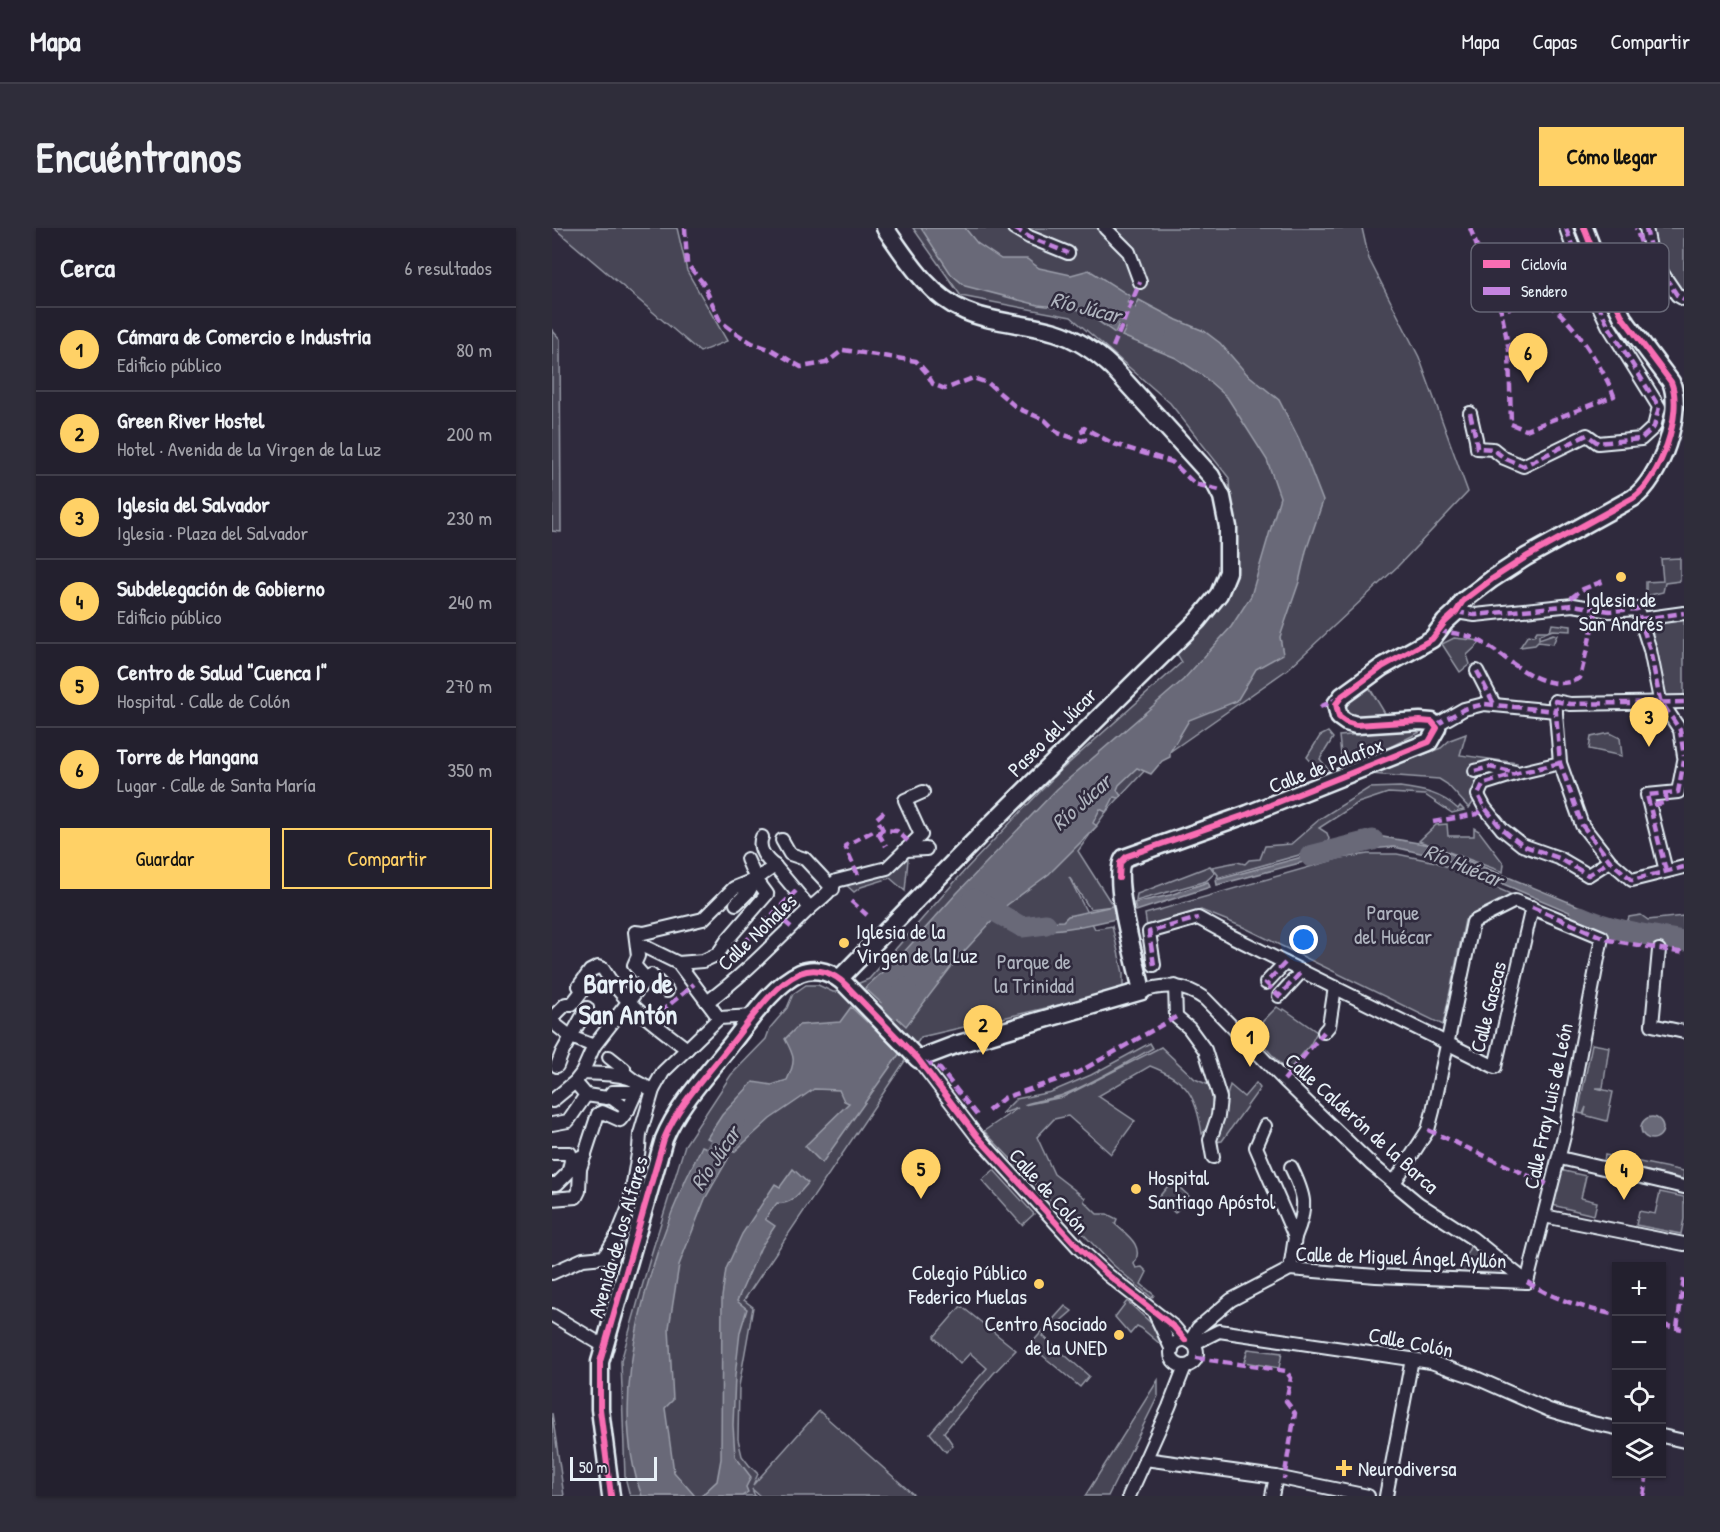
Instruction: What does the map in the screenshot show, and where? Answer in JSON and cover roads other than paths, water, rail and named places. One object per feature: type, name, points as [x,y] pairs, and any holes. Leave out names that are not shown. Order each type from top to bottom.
[{"type":"street","name":"Paseo del Júcar","points":[[843,981],[988,826],[1215,601],[1226,581],[1229,559],[1227,518],[1220,490],[1211,476],[1181,442],[1098,353],[1076,340],[1055,332],[980,316],[954,305],[921,277],[885,228]]},
{"type":"street","points":[[1014,228],[1029,237],[1068,253]]},
{"type":"street","points":[[1105,228],[1130,252],[1140,282]]},
{"type":"street","points":[[1566,228],[1571,243]]},
{"type":"street","points":[[1584,228],[1590,243]]},
{"type":"street","points":[[1646,228],[1649,243]]},
{"type":"street","points":[[1669,283],[1677,295],[1684,299]]},
{"type":"street","points":[[1470,413],[1477,448],[1493,448],[1504,458],[1523,466],[1587,435],[1598,443],[1641,439],[1654,427],[1659,407],[1602,312]]},
{"type":"street","points":[[1619,312],[1671,382],[1678,398],[1675,423],[1661,462],[1644,489],[1633,498],[1502,573],[1463,601],[1456,612],[1475,615],[1574,605],[1610,611],[1636,609],[1640,615],[1661,703],[1680,730],[1684,759],[1678,792],[1647,795],[1666,871]]},
{"type":"street","name":"Calle de Palafox","points":[[1436,724],[1420,721],[1368,726],[1350,724],[1342,720],[1336,708],[1339,698],[1394,659],[1432,639],[1456,612]]},
{"type":"street","points":[[1640,615],[1684,613]]},
{"type":"street","points":[[1477,671],[1494,704]]},
{"type":"street","name":"Calle de Palafox","points":[[1436,724],[1475,705],[1556,706],[1684,702]]},
{"type":"street","points":[[1556,706],[1560,763],[1582,825],[1610,861],[1632,880],[1684,867]]},
{"type":"street","name":"Calle de Palafox","points":[[1142,991],[1120,885],[1120,863],[1127,856],[1225,823],[1422,745],[1433,737],[1437,728],[1436,724]]},
{"type":"street","points":[[1560,763],[1483,784],[1478,795],[1502,829],[1522,845],[1559,858],[1588,875],[1610,861]]},
{"type":"street","points":[[1475,771],[1490,767],[1518,773]]},
{"type":"street","name":"Calle Nohales","points":[[707,1002],[734,982],[810,908],[833,889],[837,881],[887,868],[921,835],[905,800],[923,792]]},
{"type":"street","points":[[762,837],[759,842],[768,861],[775,866],[810,908]]},
{"type":"street","points":[[782,840],[790,854],[805,859],[833,889]]},
{"type":"street","points":[[905,850],[926,849]]},
{"type":"street","points":[[678,963],[692,960],[703,961],[718,954],[767,894],[756,879],[747,860]]},
{"type":"street","points":[[636,937],[644,933],[704,919],[734,888],[756,879],[775,866]]},
{"type":"street","points":[[736,904],[749,891],[756,879]]},
{"type":"street","points":[[1394,1183],[1428,1130],[1473,922],[1515,901],[1532,907]]},
{"type":"street","name":"Calle Fray Luis de León","points":[[1527,1282],[1560,1158],[1602,937],[1532,907]]},
{"type":"street","name":"Calle Gascas","points":[[1448,1042],[1495,1067],[1532,907]]},
{"type":"street","points":[[1154,965],[1149,932],[1198,918],[1448,1042]]},
{"type":"street","points":[[636,937],[678,963],[719,1018]]},
{"type":"street","points":[[636,937],[638,956],[634,965],[646,979]]},
{"type":"street","points":[[1659,950],[1652,1025],[1684,1032]]},
{"type":"street","points":[[1266,983],[1285,963]]},
{"type":"street","points":[[594,1046],[571,1037],[552,1020],[566,1004],[572,1004],[582,991],[579,986],[590,971],[598,967],[603,969],[628,1003],[687,1049]]},
{"type":"street","name":"Avenida de los Alfares","points":[[610,1496],[599,1383],[604,1346],[668,1128],[693,1092],[753,1016],[778,989],[801,973],[817,971],[843,981]]},
{"type":"street","points":[[1279,996],[1302,971]]},
{"type":"street","points":[[552,1101],[578,1078],[594,1046],[646,979],[651,975],[667,991]]},
{"type":"street","name":"Calle de Colón","points":[[843,981],[918,1059],[976,1135],[1080,1249],[1189,1342]]},
{"type":"street","points":[[918,1059],[955,1045],[1142,991],[1160,986],[1175,986],[1176,1017],[1189,1028],[1205,1050],[1220,1098],[1218,1116],[1210,1140],[1213,1157]]},
{"type":"street","name":"Calle Calderón de la Barca","points":[[1175,986],[1189,989],[1205,999],[1284,1080],[1394,1183],[1418,1203],[1472,1238],[1527,1282]]},
{"type":"street","points":[[1324,1032],[1329,1026],[1335,987]]},
{"type":"street","points":[[557,1066],[587,1008]]},
{"type":"street","points":[[552,1273],[584,1259],[604,1257],[618,1234],[629,1207],[640,1134],[653,1090],[663,1072],[719,1018],[753,1016]]},
{"type":"street","points":[[552,1044],[562,1053]]},
{"type":"street","points":[[609,1057],[624,1069],[623,1072],[635,1085]]},
{"type":"street","points":[[578,1078],[605,1074],[653,1090]]},
{"type":"street","points":[[578,1078],[586,1095]]},
{"type":"street","points":[[552,1199],[576,1197],[579,1191],[580,1169],[598,1114],[602,1112],[612,1092],[635,1085]]},
{"type":"street","points":[[552,1124],[602,1112],[620,1120],[628,1110],[635,1085]]},
{"type":"street","points":[[586,1095],[608,1097],[628,1110]]},
{"type":"street","points":[[568,1121],[586,1095]]},
{"type":"street","points":[[1265,1126],[1256,1147],[1295,1237]]},
{"type":"street","points":[[552,1154],[570,1153],[571,1161],[568,1173],[558,1184],[552,1184]]},
{"type":"street","points":[[571,1161],[585,1155]]},
{"type":"street","points":[[1560,1158],[1684,1187]]},
{"type":"street","points":[[1290,1269],[1295,1237],[1304,1217],[1302,1189],[1291,1167]]},
{"type":"street","points":[[1544,1216],[1684,1244]]},
{"type":"street","name":"Calle de Miguel Ángel Ayllón","points":[[1189,1342],[1198,1328],[1231,1300],[1290,1269],[1376,1276],[1527,1282]]},
{"type":"street","name":"Calle de Colón","points":[[1153,1311],[1172,1350]]},
{"type":"street","points":[[552,1315],[604,1346]]},
{"type":"street","name":"Calle Colón","points":[[1189,1342],[1220,1331],[1431,1362],[1457,1370],[1549,1410],[1612,1427]]},
{"type":"street","points":[[1178,1342],[1189,1342],[1196,1350],[1196,1358],[1191,1364],[1185,1366],[1175,1362],[1172,1350],[1178,1342]]},
{"type":"street","points":[[1386,1496],[1412,1359]]},
{"type":"street","points":[[1129,1496],[1185,1366]]},
{"type":"street","points":[[1666,1437],[1684,1441]]},
{"type":"street","points":[[1145,1459],[1276,1477],[1368,1496]]},
{"type":"street","points":[[1272,1496],[1276,1477]]},
{"type":"water","points":[[921,228],[965,228],[977,243],[1001,259],[1027,259],[1039,268],[1071,275],[1089,270],[1130,296],[1115,333],[1082,310],[1038,305],[965,286],[951,274]]},
{"type":"water","points":[[1139,300],[1204,331],[1220,343],[1246,373],[1279,400],[1299,439],[1323,501],[1280,637],[1283,654],[1256,669],[1237,701],[1189,720],[1170,752],[1170,757],[1162,761],[1151,774],[1137,768],[1119,785],[1117,790],[1121,796],[1114,797],[1106,812],[1100,809],[1093,823],[1097,826],[1049,874],[1007,905],[958,958],[906,1026],[865,988],[904,952],[1057,789],[1183,680],[1231,627],[1251,596],[1280,497],[1267,460],[1227,397],[1202,375],[1176,358],[1122,336]]},
{"type":"water","points":[[1383,837],[1430,845],[1610,919],[1607,928],[1442,858],[1394,847],[1346,851],[1345,843]]},
{"type":"water","points":[[1335,843],[1338,853],[1217,885],[1216,880],[1328,850]]},
{"type":"water","points":[[1208,882],[1210,887],[1136,911],[1134,903],[1170,895]]},
{"type":"water","points":[[1113,906],[1116,919],[1055,930],[1018,927],[1020,923],[1063,921],[1068,916]]},
{"type":"water","points":[[1624,922],[1684,937],[1684,946],[1653,942],[1622,934]]},
{"type":"water","points":[[851,1007],[900,1053],[822,1163],[805,1146],[849,1103],[844,1101],[839,1090],[814,1089],[770,1119],[734,1152],[707,1138],[722,1115],[753,1082],[772,1085],[787,1080],[793,1059],[785,1039],[799,1025],[840,1022]]},
{"type":"water","points":[[1652,1117],[1660,1120],[1663,1128],[1660,1136],[1652,1139],[1644,1136],[1641,1128],[1644,1120]]},
{"type":"water","points":[[702,1146],[729,1157],[705,1199],[679,1265],[669,1328],[673,1400],[665,1408],[674,1472],[695,1496],[642,1496],[631,1455],[628,1411],[631,1364],[639,1317],[667,1226]]},
{"type":"water","points":[[793,1169],[808,1183],[791,1200],[777,1203],[765,1219],[775,1226],[761,1247],[737,1301],[747,1309],[740,1332],[733,1425],[735,1456],[751,1477],[746,1487],[748,1492],[742,1496],[701,1496],[717,1481],[721,1459],[722,1297],[726,1269],[742,1234],[775,1184],[780,1187]]},
{"type":"waterway","name":"Río Júcar","points":[[1097,307],[1119,311],[1156,333]]},
{"type":"waterway","name":"Río Huécar","points":[[1310,856],[1373,840]]},
{"type":"waterway","name":"Río Huécar","points":[[973,899],[1022,927],[1046,924]]},
{"type":"waterway","name":"Río Huécar","points":[[1580,916],[1618,929],[1684,941]]},
{"type":"waterway","name":"Río Júcar","points":[[858,1052],[906,988]]},
{"type":"waterway","name":"Río Júcar","points":[[701,1177],[735,1121]]},
{"type":"place","name":"Torre de Mangana","points":[[1528,383]]},
{"type":"place","name":"Iglesia de San Andrés","points":[[1621,577]]},
{"type":"place","name":"Iglesia del Salvador","points":[[1649,747]]},
{"type":"place","name":"Iglesia de la Virgen de la Luz","points":[[844,943]]},
{"type":"place","name":"Green River Hostel","points":[[983,1055]]},
{"type":"place","name":"Cámara de Comercio e Industria","points":[[1250,1067]]},
{"type":"place","name":"Hospital Santiago Apóstol","points":[[1136,1189]]},
{"type":"place","name":"Centro de Salud \"Cuenca I\"","points":[[921,1199]]},
{"type":"place","name":"Subdelegación de Gobierno","points":[[1624,1200]]},
{"type":"place","name":"Colegio Público Federico Muelas","points":[[1039,1284]]},
{"type":"place","name":"Centro Asociado de la UNED","points":[[1119,1335]]},
{"type":"place","name":"Neurodiversa","points":[[1344,1468]]},
{"type":"district","name":"Barrio de San Antón","points":[[628,998]]},
{"type":"park label","name":"Parque del Huécar","points":[[1393,924]]},
{"type":"park label","name":"Parque de la Trinidad","points":[[1034,973]]}]
